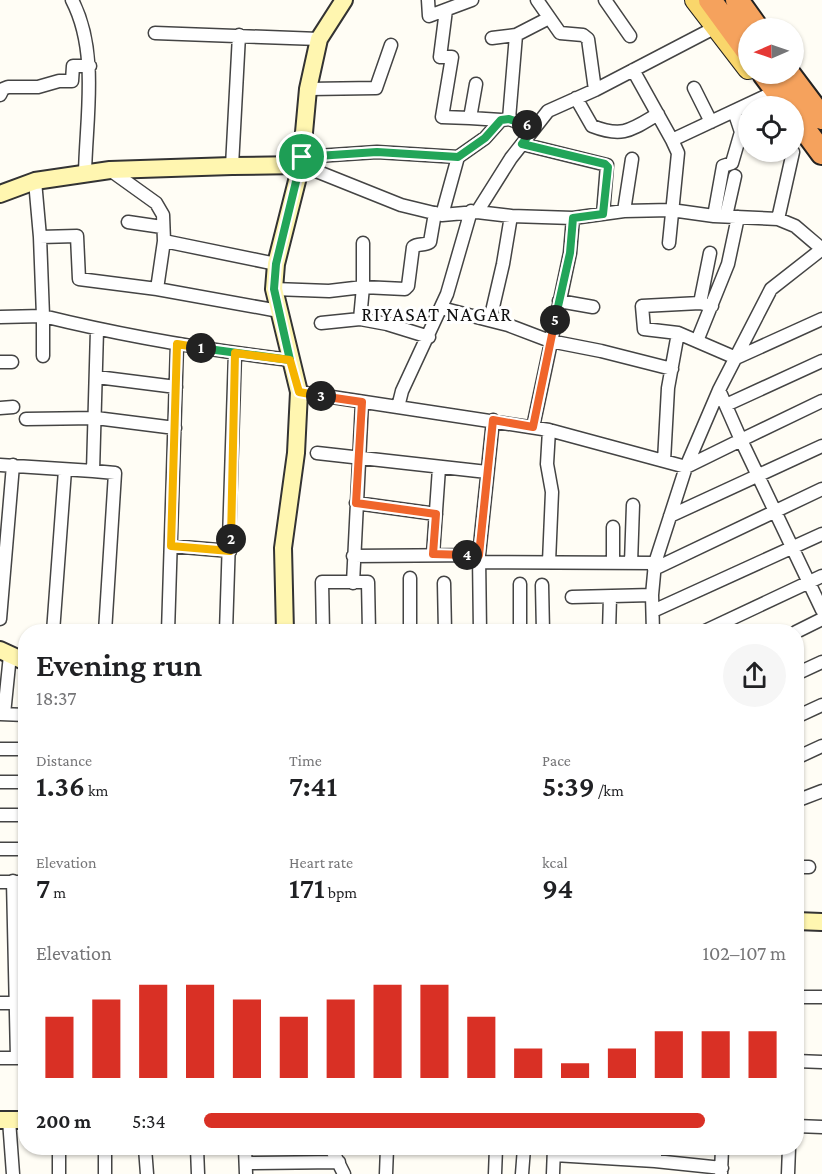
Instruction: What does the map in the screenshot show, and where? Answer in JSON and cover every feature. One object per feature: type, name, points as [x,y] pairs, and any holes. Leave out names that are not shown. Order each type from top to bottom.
[{"type":"highway","points":[[711,0],[738,38]]},
{"type":"highway","points":[[737,0],[750,18]]},
{"type":"highway","points":[[796,84],[822,118]]},
{"type":"highway","points":[[804,130],[822,153]]},
{"type":"main road","points":[[695,0],[738,56]]},
{"type":"street","points":[[72,0],[83,26],[90,66],[85,174]]},
{"type":"street","points":[[285,624],[283,548],[296,453],[299,392],[274,289],[276,264],[302,161],[308,89],[319,39],[344,0]]},
{"type":"street","points":[[428,0],[429,16],[472,0]]},
{"type":"street","points":[[537,0],[560,33],[583,35],[588,39],[595,90]]},
{"type":"street","points":[[605,0],[630,36]]},
{"type":"street","points":[[446,10],[440,57],[452,57],[442,117],[505,120],[534,128]]},
{"type":"street","points":[[492,38],[516,35],[549,18]]},
{"type":"street","points":[[398,407],[402,391],[441,308],[474,211],[548,111],[595,90],[716,27]]},
{"type":"street","points":[[155,33],[319,39]]},
{"type":"street","points":[[232,166],[239,35]]},
{"type":"street","points":[[274,289],[329,291],[363,287],[405,289],[408,286],[413,247],[430,242],[458,157],[505,120],[516,35]]},
{"type":"street","points":[[308,89],[376,88],[391,45]]},
{"type":"street","points":[[0,95],[5,87],[38,87],[59,81],[72,81],[73,66],[90,66]]},
{"type":"street","points":[[633,70],[678,153],[669,243]]},
{"type":"street","points":[[470,117],[476,84]]},
{"type":"street","points":[[694,87],[711,122]]},
{"type":"street","points":[[672,140],[771,92]]},
{"type":"street","points":[[576,98],[592,126],[620,132],[628,131],[658,114]]},
{"type":"street","points":[[697,341],[728,264],[723,166],[732,163],[741,132],[734,111]]},
{"type":"street","points":[[522,144],[607,165],[603,214]]},
{"type":"street","points":[[0,194],[35,182],[110,170],[232,166],[377,152],[458,157]]},
{"type":"street","points":[[624,211],[632,159]]},
{"type":"street","points":[[302,161],[401,205],[438,214],[474,211],[511,216],[573,218],[624,211],[671,210],[778,219],[795,226],[822,249],[771,290],[719,390],[686,467],[654,566],[653,624]]},
{"type":"street","points":[[778,219],[790,162]]},
{"type":"street","points":[[110,170],[156,203],[163,215],[162,226],[165,241],[157,289]]},
{"type":"street","points":[[726,216],[735,176]]},
{"type":"street","points":[[35,182],[40,237],[43,356]]},
{"type":"street","points":[[490,320],[511,216]]},
{"type":"street","points":[[533,427],[570,253],[573,218]]},
{"type":"street","points":[[128,222],[162,226]]},
{"type":"street","points":[[40,237],[77,236],[79,279],[157,289],[279,311]]},
{"type":"street","points":[[165,241],[276,264]]},
{"type":"street","points":[[360,320],[363,243]]},
{"type":"street","points":[[700,303],[710,253]]},
{"type":"street","points":[[559,301],[593,307]]},
{"type":"street","points":[[712,306],[700,303],[642,306],[644,328],[678,333],[736,358],[822,319]]},
{"type":"street","points":[[441,308],[490,320],[550,341],[672,369]]},
{"type":"street","points":[[0,317],[43,316],[97,330],[290,360]]},
{"type":"street","points":[[321,323],[360,320],[387,324],[429,337]]},
{"type":"street","points":[[93,471],[97,330]]},
{"type":"street","points":[[664,461],[668,388],[678,333]]},
{"type":"street","points":[[168,624],[177,344]]},
{"type":"street","points":[[226,624],[235,353]]},
{"type":"street","points":[[726,405],[822,362]]},
{"type":"street","points":[[97,377],[176,387]]},
{"type":"street","points":[[719,390],[822,610]]},
{"type":"street","points":[[299,392],[549,430],[686,467],[822,401]]},
{"type":"street","points":[[353,583],[362,402]]},
{"type":"street","points":[[26,419],[96,418],[175,428]]},
{"type":"street","points":[[480,624],[479,559],[493,420]]},
{"type":"street","points":[[549,430],[546,464],[552,492],[549,562]]},
{"type":"street","points":[[670,516],[822,446]]},
{"type":"street","points":[[317,453],[488,472]]},
{"type":"street","points":[[0,619],[6,465],[115,473],[106,624]]},
{"type":"street","points":[[433,554],[439,468]]},
{"type":"street","points":[[54,624],[65,471]]},
{"type":"street","points":[[353,556],[433,554],[479,559],[549,562],[613,561],[654,566],[822,489]]},
{"type":"street","points":[[356,503],[436,514]]},
{"type":"street","points":[[631,563],[633,505]]},
{"type":"street","points":[[613,528],[613,561]]},
{"type":"street","points":[[653,611],[822,534]]},
{"type":"street","points":[[171,546],[230,551]]},
{"type":"street","points":[[720,624],[822,576]]},
{"type":"street","points":[[410,578],[410,624]]},
{"type":"street","points":[[323,624],[322,582],[368,582],[369,624]]},
{"type":"street","points":[[444,583],[445,624]]},
{"type":"street","points":[[520,584],[520,624]]},
{"type":"street","points":[[543,585],[543,624]]},
{"type":"street","points":[[572,597],[652,595]]},
{"type":"street","points":[[609,624],[610,597]]},
{"type":"street","points":[[804,628],[822,619]]},
{"type":"street","points":[[5,653],[2,714],[18,715]]},
{"type":"street","points":[[804,670],[822,662]]},
{"type":"street","points":[[804,713],[822,705]]},
{"type":"street","points":[[804,754],[822,746]]},
{"type":"street","points":[[0,749],[18,749]]},
{"type":"street","points":[[0,782],[18,782]]},
{"type":"street","points":[[804,798],[821,793]]},
{"type":"street","points":[[0,815],[18,815]]},
{"type":"street","points":[[0,849],[18,849]]},
{"type":"street","points":[[0,882],[18,882]]},
{"type":"street","points":[[804,921],[822,922]]},
{"type":"street","points":[[804,997],[822,997]]},
{"type":"street","points":[[0,1003],[18,1003]]},
{"type":"street","points":[[0,1058],[18,1058]]},
{"type":"street","points":[[804,1061],[822,1062]]},
{"type":"street","points":[[11,1120],[13,1174]]},
{"type":"street","points":[[804,1126],[822,1127]]},
{"type":"street","points":[[59,1155],[59,1174]]},
{"type":"street","points":[[105,1155],[105,1174]]},
{"type":"street","points":[[146,1155],[147,1174]]},
{"type":"street","points":[[197,1155],[198,1174]]},
{"type":"street","points":[[386,1174],[387,1155]]},
{"type":"street","points":[[495,1174],[496,1155]]},
{"type":"street","points":[[522,1174],[523,1155]]},
{"type":"street","points":[[552,1174],[554,1155]]},
{"type":"street","points":[[610,1155],[721,1171],[722,1155]]},
{"type":"street","points":[[655,1155],[655,1161]]},
{"type":"street","points":[[788,1174],[789,1155]]},
{"type":"street","points":[[246,1168],[341,1168]]},
{"type":"district","name":"RIYASAT NAGAR","points":[[437,314]]},
{"type":"route","points":[[302,157],[276,264],[274,289],[290,360],[177,344],[171,546],[230,551],[235,353],[290,360],[299,392],[362,402],[356,503],[436,514],[433,554],[479,555],[493,420],[533,427],[570,253],[573,218],[603,214],[608,167],[605,164],[522,144],[534,128],[509,119],[501,120],[485,138],[458,157],[377,152],[302,157]]}]
